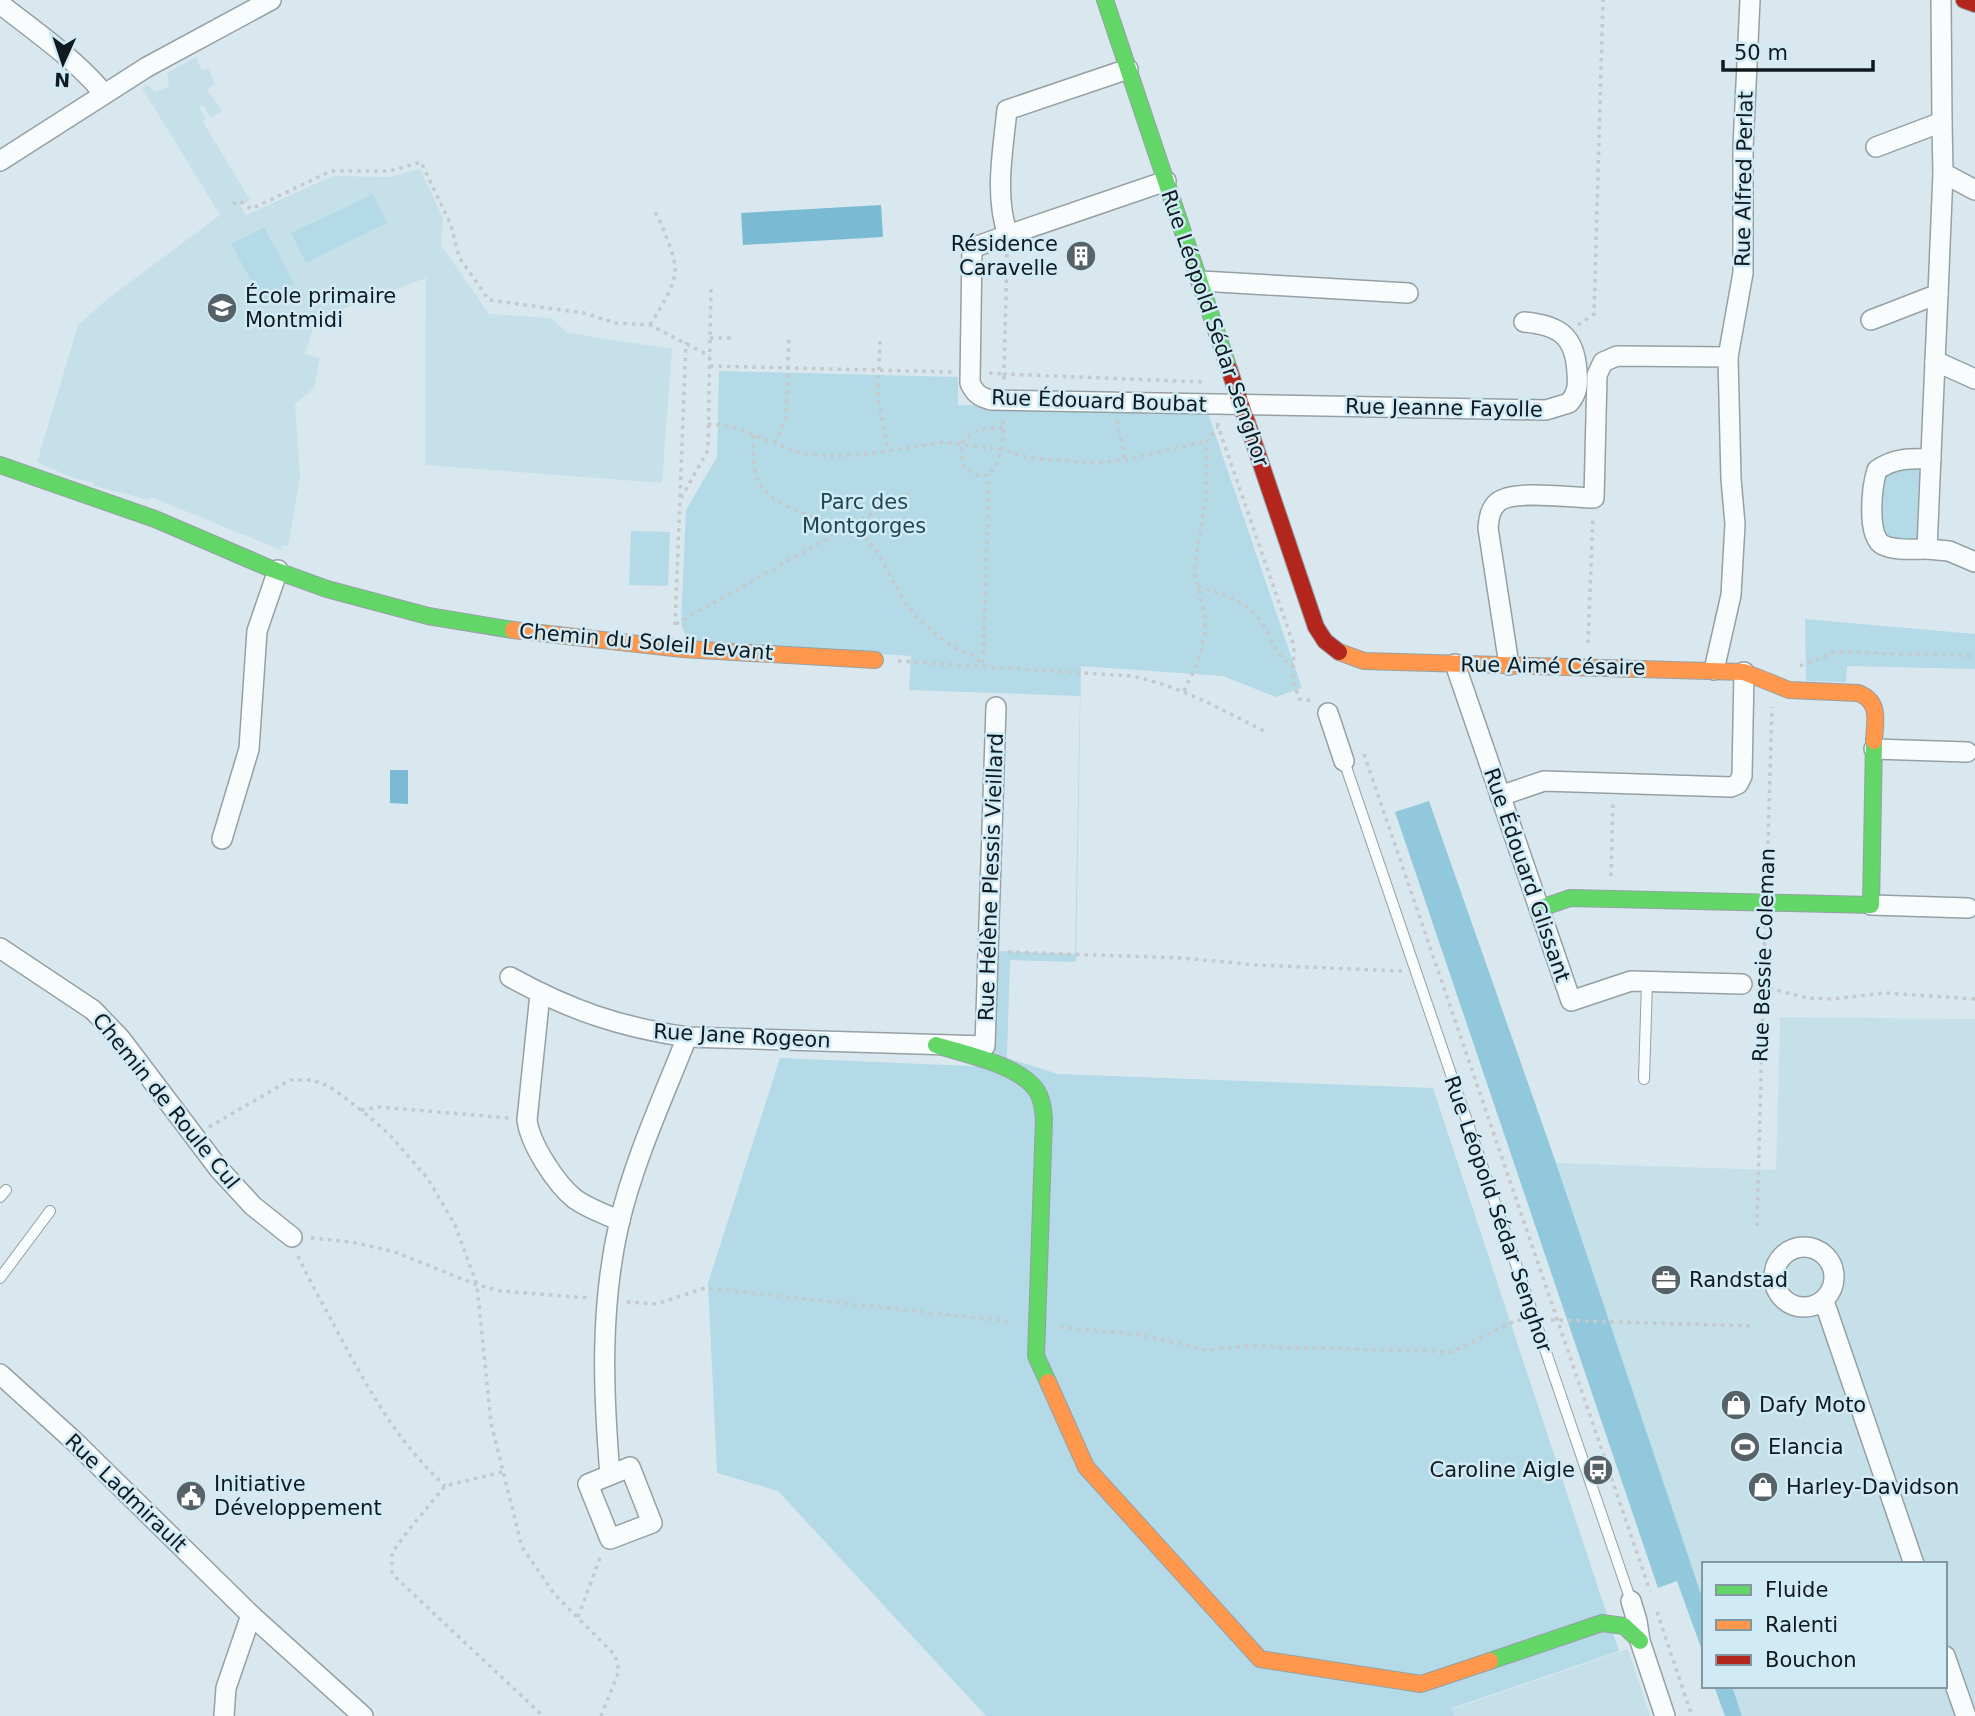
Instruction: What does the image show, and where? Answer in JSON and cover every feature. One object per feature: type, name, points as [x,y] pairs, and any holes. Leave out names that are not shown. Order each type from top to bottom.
[{"type":"street","points":[[0,161],[146,67],[271,0]]},
{"type":"street","name":"Rue Léopold Sédar Senghor","points":[[1105,0],[1316,627],[1323,641],[1333,651]]},
{"type":"street","name":"Rue Alfred Perlat","points":[[1728,357],[1743,272],[1743,148],[1750,0]]},
{"type":"street","points":[[1927,550],[1943,173],[1941,0]]},
{"type":"street","points":[[1964,0],[1975,4]]},
{"type":"street","points":[[0,4],[53,46],[103,93]]},
{"type":"street","points":[[1128,69],[1007,110],[1000,184],[1003,221],[1008,235],[1166,181]]},
{"type":"street","points":[[1876,146],[1942,122]]},
{"type":"street","points":[[1943,173],[1975,190]]},
{"type":"street","name":"Rue Édouard Boubat","points":[[1008,235],[972,248],[969,372],[973,391],[981,398],[1242,405]]},
{"type":"street","points":[[1200,281],[1408,293]]},
{"type":"street","points":[[1871,320],[1938,294]]},
{"type":"street","points":[[1524,322],[1551,326],[1564,334]]},
{"type":"street","name":"Rue Jeanne Fayolle","points":[[1242,405],[1546,410],[1569,403],[1578,389],[1576,354],[1564,334]]},
{"type":"street","points":[[1509,665],[1488,528],[1490,513],[1499,501],[1513,496],[1594,498],[1597,375],[1603,362],[1617,356],[1728,357],[1731,479],[1735,524],[1731,595],[1714,670]]},
{"type":"street","points":[[1935,361],[1975,379]]},
{"type":"street","points":[[1931,459],[1896,460],[1877,470],[1872,519],[1876,538],[1880,544],[1887,547],[1950,551],[1975,562]]},
{"type":"street","name":"Chemin du Soleil Levant","points":[[0,465],[156,519],[322,588],[368,602],[458,620],[580,639],[674,648],[874,660]]},
{"type":"street","points":[[222,839],[249,749],[257,631],[278,570]]},
{"type":"street","name":"Rue Aimé Césaire","points":[[1333,651],[1347,658],[1364,661],[1744,672],[1772,684],[1802,692],[1867,695],[1875,708],[1874,749]]},
{"type":"street","name":"Rue Édouard Glissant","points":[[1455,664],[1571,1001],[1631,981],[1742,984]]},
{"type":"street","points":[[1500,796],[1544,781],[1731,787],[1738,784],[1742,776],[1744,672]]},
{"type":"street","name":"Rue Hélène Plessis Vieillard","points":[[985,1046],[996,707]]},
{"type":"street","name":"Rue Léopold Sédar Senghor","points":[[1321,707],[1344,761]]},
{"type":"street","points":[[1871,905],[1874,749],[1967,752]]},
{"type":"street","points":[[1538,909],[1570,898],[1968,908]]},
{"type":"street","name":"Chemin de Roule Cul","points":[[0,947],[93,1010],[120,1038],[219,1169],[253,1206],[292,1237]]},
{"type":"street","name":"Rue Jane Rogeon","points":[[510,977],[540,994],[591,1016],[639,1030],[687,1037],[985,1046]]},
{"type":"street","points":[[540,994],[527,1120],[529,1131],[562,1185],[587,1206],[620,1221]]},
{"type":"street","points":[[610,1475],[604,1353],[607,1300],[620,1221],[640,1156],[687,1037]]},
{"type":"street","points":[[936,1045],[1012,1072],[1026,1079],[1036,1089],[1044,1118],[1036,1356],[1086,1467],[1260,1659],[1421,1684],[1602,1623],[1626,1626],[1640,1641]]},
{"type":"street","points":[[1824,1301],[1913,1562]]},
{"type":"street","name":"Rue Ladmirault","points":[[0,1374],[74,1441],[251,1615],[363,1716]]},
{"type":"street","points":[[630,1467],[652,1523],[610,1539],[588,1484],[610,1475],[630,1467]]},
{"type":"street","name":"Rue Léopold Sédar Senghor","points":[[1631,1601],[1640,1641],[1665,1716]]},
{"type":"street","points":[[224,1716],[226,1688],[251,1615]]},
{"type":"street","points":[[1947,1662],[1966,1716]]},
{"type":"lane","name":"Rue Léopold Sédar Senghor","points":[[1344,761],[1631,1601]]},
{"type":"lane","points":[[1644,1079],[1647,982]]},
{"type":"lane","points":[[0,1278],[50,1211]]},
{"type":"path","points":[[1564,334],[1594,314],[1603,0]]},
{"type":"path","points":[[233,204],[240,201],[251,209],[331,171],[390,171],[421,162],[451,225],[459,257],[489,300],[584,313],[615,323],[650,325],[710,356]]},
{"type":"path","points":[[650,325],[670,292],[676,270],[658,216],[653,211]]},
{"type":"path","points":[[1008,235],[1004,374],[1203,382]]},
{"type":"path","points":[[680,499],[708,450],[711,286]]},
{"type":"path","points":[[710,338],[733,338]]},
{"type":"path","points":[[775,444],[786,418],[789,339]]},
{"type":"path","points":[[880,341],[880,416],[888,451]]},
{"type":"path","points":[[674,648],[686,342]]},
{"type":"path","points":[[710,366],[969,372]]},
{"type":"path","points":[[1211,404],[1294,646],[1293,679],[1299,699],[1321,707]]},
{"type":"path","points":[[1117,421],[1125,460]]},
{"type":"path","points":[[708,424],[731,426],[803,454],[830,456],[945,442],[1003,450],[1058,462],[1093,463],[1125,460],[1208,441]]},
{"type":"path","points":[[1184,691],[1198,662],[1205,633],[1205,617],[1197,587],[1195,563],[1206,498],[1208,441],[1218,427]]},
{"type":"path","points":[[989,475],[977,475],[964,468],[960,444],[967,435],[986,428],[1003,428]]},
{"type":"path","points":[[754,435],[753,468],[765,494],[781,505],[860,533],[869,540],[912,611],[938,635],[954,647],[976,656],[983,665]]},
{"type":"path","points":[[983,665],[989,475],[1000,462],[1003,450]]},
{"type":"path","points":[[674,625],[910,492]]},
{"type":"path","points":[[1587,667],[1594,498]]},
{"type":"path","points":[[1197,587],[1226,594],[1248,607],[1266,629],[1281,659],[1293,665]]},
{"type":"path","points":[[1772,684],[1794,668],[1835,652],[1975,656]]},
{"type":"path","points":[[874,660],[983,665],[1153,680],[1184,691],[1264,731]]},
{"type":"path","name":"Rue Bessie Coleman","points":[[1757,1226],[1772,684]]},
{"type":"path","points":[[1362,747],[1652,1597]]},
{"type":"path","points":[[1610,899],[1613,783]]},
{"type":"path","points":[[988,951],[1182,958],[1258,965],[1415,972]]},
{"type":"path","points":[[1742,984],[1763,986],[1807,998],[1832,999],[1885,993],[1975,999]]},
{"type":"path","points":[[193,1136],[290,1080],[312,1080],[329,1086],[361,1110],[389,1134],[428,1179],[455,1225],[477,1285],[491,1423],[522,1547],[555,1595],[615,1655],[619,1671],[601,1716]]},
{"type":"path","points":[[361,1110],[379,1107],[527,1120]]},
{"type":"path","points":[[445,1486],[405,1444],[386,1418],[361,1377],[305,1270],[292,1237],[352,1242],[395,1252],[477,1285],[501,1291],[656,1304],[705,1289],[1141,1335],[1207,1350],[1245,1346],[1452,1352],[1517,1320],[1751,1326]]},
{"type":"path","points":[[502,1472],[445,1486],[392,1553],[392,1574],[543,1716]]},
{"type":"path","points":[[578,1618],[606,1541],[610,1539]]},
{"type":"path","points":[[1656,1610],[1692,1716]]},
{"type":"shaded area","name":"École primaire Montmidi","points":[[196,57],[202,71],[208,68],[215,84],[207,90],[222,111],[211,118],[203,105],[199,107],[206,119],[203,122],[250,200],[240,205],[246,215],[333,176],[391,177],[420,169],[443,218],[441,245],[489,314],[551,318],[568,333],[672,349],[662,483],[425,465],[426,278],[316,319],[305,354],[320,358],[314,388],[295,404],[300,477],[288,546],[283,545],[281,550],[151,497],[149,500],[94,486],[94,483],[73,478],[37,462],[78,325],[105,301],[220,215],[142,88],[147,85],[156,92],[169,86],[167,73]]},
{"type":"shaded area","points":[[881,205],[883,237],[743,245],[741,213]]},
{"type":"shaded area","points":[[390,770],[408,770],[408,804],[390,803]]},
{"type":"shaded area","points":[[1429,801],[1556,1163],[1702,1597],[1702,1650],[1677,1581],[1658,1588],[1395,812]]},
{"type":"shaded area","points":[[1780,1017],[1975,1019],[1975,1716],[1742,1716],[1733,1688],[1947,1688],[1947,1562],[1702,1562],[1702,1597],[1556,1163],[1776,1170]]},
{"type":"shaded area","points":[[1628,1649],[1650,1716],[1454,1716],[1452,1709]]},
{"type":"shaded area","points":[[1715,1688],[1733,1688],[1742,1716],[1725,1716]]},
{"type":"green space","points":[[373,194],[387,223],[306,263],[291,233]]},
{"type":"green space","points":[[264,227],[294,283],[262,301],[231,244]]},
{"type":"green space","name":"Parc des Montgorges","points":[[719,371],[958,377],[958,405],[1207,410],[1302,688],[1276,697],[1223,676],[1081,666],[1076,962],[1010,960],[1007,1058],[1058,1074],[1433,1088],[1619,1651],[1452,1708],[1454,1716],[986,1716],[778,1491],[717,1473],[708,1283],[780,1058],[994,1067],[997,951],[1075,954],[1080,696],[909,690],[911,656],[694,641],[689,637],[681,623],[686,510],[717,457]]},
{"type":"green space","points":[[1915,467],[1923,474],[1918,540],[1889,538],[1880,525],[1882,481],[1892,471]]},
{"type":"green space","points":[[631,531],[670,532],[668,586],[629,585]]},
{"type":"green space","points":[[1805,619],[1975,634],[1975,669],[1847,666],[1846,682],[1806,681]]},
{"type":"traffic: fast","points":[[1105,0],[1229,369]]},
{"type":"traffic: fast","points":[[0,465],[155,519],[269,568],[327,589],[428,616],[513,630]]},
{"type":"traffic: fast","points":[[1538,909],[1570,898],[1871,905],[1874,741]]},
{"type":"traffic: fast","points":[[936,1045],[1005,1067],[1029,1082],[1040,1097],[1044,1118],[1036,1356],[1048,1382]]},
{"type":"traffic: fast","points":[[1490,1661],[1602,1623],[1624,1626],[1640,1641]]},
{"type":"traffic: slow","points":[[513,630],[683,649],[875,660]]},
{"type":"traffic: slow","points":[[1339,652],[1364,661],[1744,672],[1789,690],[1858,693],[1870,701],[1873,707],[1874,741]]},
{"type":"traffic: slow","points":[[1048,1382],[1086,1467],[1260,1659],[1421,1684],[1490,1661]]},
{"type":"traffic: jam","points":[[1964,0],[1975,4]]},
{"type":"traffic: jam","points":[[1229,369],[1316,627],[1325,641],[1339,652]]},
{"type":"place","name":"Résidence Caravelle","points":[[1081,256]]},
{"type":"place","name":"École primaire Montmidi","points":[[222,308]]},
{"type":"place","name":"Randstad","points":[[1666,1280]]},
{"type":"place","name":"Dafy Moto","points":[[1736,1405]]},
{"type":"place","name":"Elancia","points":[[1745,1447]]},
{"type":"place","name":"Caroline Aigle","points":[[1598,1470]]},
{"type":"place","name":"Harley-Davidson","points":[[1763,1487]]},
{"type":"place","name":"Initiative Développement","points":[[191,1496]]}]
